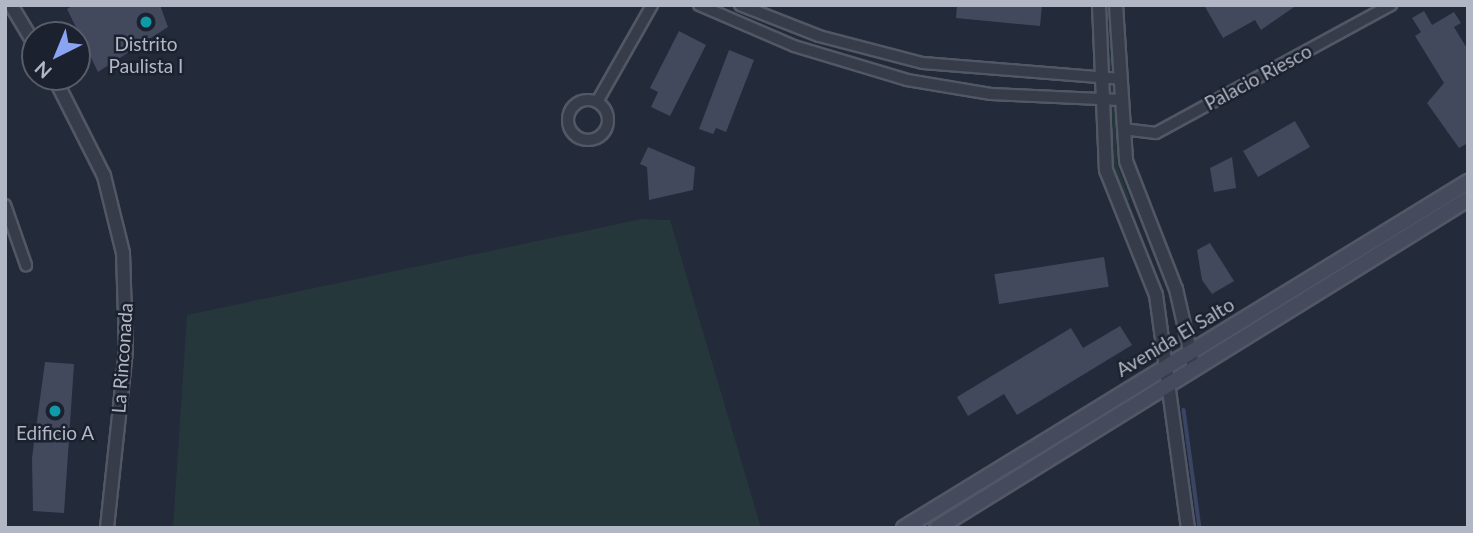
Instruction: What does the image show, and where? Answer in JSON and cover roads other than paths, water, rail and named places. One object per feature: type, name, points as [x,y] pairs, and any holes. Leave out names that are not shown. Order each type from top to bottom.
[{"type":"main road","name":"Avenida El Salto","points":[[904,528],[1166,364],[1468,182]]},
{"type":"main road","name":"Avenida El Salto","points":[[937,528],[1468,199]]},
{"type":"street","points":[[11,5],[21,22]]},
{"type":"street","points":[[597,102],[652,5]]},
{"type":"street","points":[[699,5],[794,46],[902,78],[1121,100]]},
{"type":"street","points":[[740,5],[905,60],[1120,79]]},
{"type":"street","points":[[1099,5],[1108,182],[1156,295],[1166,364],[1166,385],[1188,528]]},
{"type":"street","points":[[1116,5],[1123,129],[1132,186],[1172,276],[1194,368]]},
{"type":"street","name":"Palacio Riesco","points":[[1123,129],[1156,133],[1391,5]]},
{"type":"street","points":[[902,78],[905,60]]},
{"type":"street","points":[[921,82],[916,73],[923,63]]},
{"type":"street","name":"La Rinconada","points":[[61,91],[104,176],[123,253],[126,350],[107,528]]},
{"type":"street","points":[[584,100],[597,102],[607,125],[599,136],[580,138],[570,129],[570,111],[584,100]]},
{"type":"street","points":[[5,205],[26,265]]},
{"type":"waterway","points":[[1184,410],[1200,528]]},
{"type":"place","name":"Distrito Paulista I","points":[[146,22]]},
{"type":"place","name":"Edificio A","points":[[55,411]]}]
